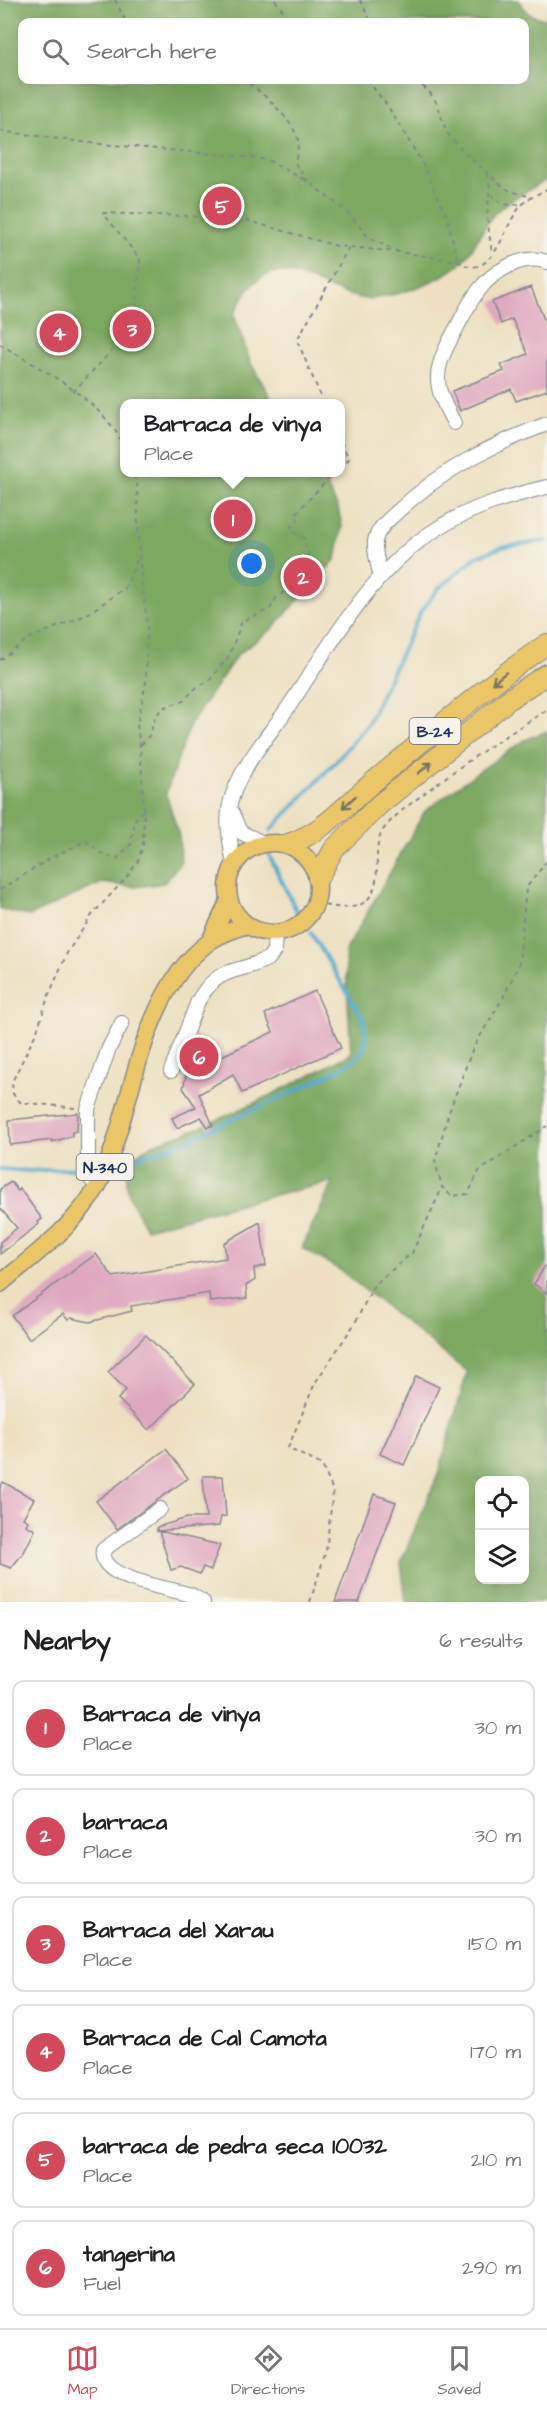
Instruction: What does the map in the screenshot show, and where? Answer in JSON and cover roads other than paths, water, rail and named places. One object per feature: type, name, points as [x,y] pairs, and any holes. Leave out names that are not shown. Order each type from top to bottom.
[{"type":"highway","name":"B-24","points":[[288,844],[307,838],[320,829],[365,788],[509,669],[547,644]]},
{"type":"highway","name":"B-24","points":[[318,879],[334,849],[380,804],[512,698],[547,674]]},
{"type":"main road","points":[[229,900],[239,918],[247,925],[260,932],[275,933],[288,931],[300,925],[316,904],[319,891],[318,879],[308,858],[288,844],[263,843],[247,851],[234,865]]},
{"type":"main road","name":"N-340","points":[[210,941],[229,900],[228,888],[234,865]]},
{"type":"main road","name":"N-340","points":[[0,1284],[69,1224],[97,1187],[112,1152],[155,1016],[177,978],[192,958],[210,941],[247,925]]},
{"type":"street","points":[[454,423],[440,391],[438,377],[441,359],[469,304],[483,284],[516,263],[530,259],[547,262]]},
{"type":"street","points":[[381,577],[376,553],[378,534],[417,493],[475,454],[547,424]]},
{"type":"street","name":"N-340","points":[[234,865],[227,817],[236,787],[247,767],[347,621],[381,577],[412,547],[449,521],[487,504],[547,488]]},
{"type":"street","points":[[230,805],[240,832],[246,837],[263,843]]},
{"type":"street","points":[[171,1071],[204,991],[219,976],[269,958],[274,951],[275,933]]},
{"type":"street","points":[[97,1187],[88,1175],[88,1109],[109,1048],[122,1023]]},
{"type":"street","points":[[160,1509],[103,1550],[103,1558],[108,1565],[130,1579],[191,1595],[203,1602]]},
{"type":"waterway","points":[[271,830],[367,725],[420,613],[437,590],[476,557],[502,547],[547,541]]},
{"type":"waterway","points":[[269,855],[297,912]]},
{"type":"waterway","points":[[122,1162],[174,1146],[280,1098],[338,1070],[363,1051],[366,1039],[364,1020],[311,933]]},
{"type":"waterway","points":[[0,1169],[30,1171],[78,1168]]},
{"type":"place","name":"barraca de pedra seca 10032","points":[[222,206]]},
{"type":"place","name":"Barraca del Xarau","points":[[132,329]]},
{"type":"place","name":"Barraca de Cal Camota","points":[[59,333]]},
{"type":"place","name":"Barraca de vinya","points":[[233,519]]},
{"type":"place","name":"barraca","points":[[303,577]]},
{"type":"place","name":"tangerina","points":[[199,1057]]}]
